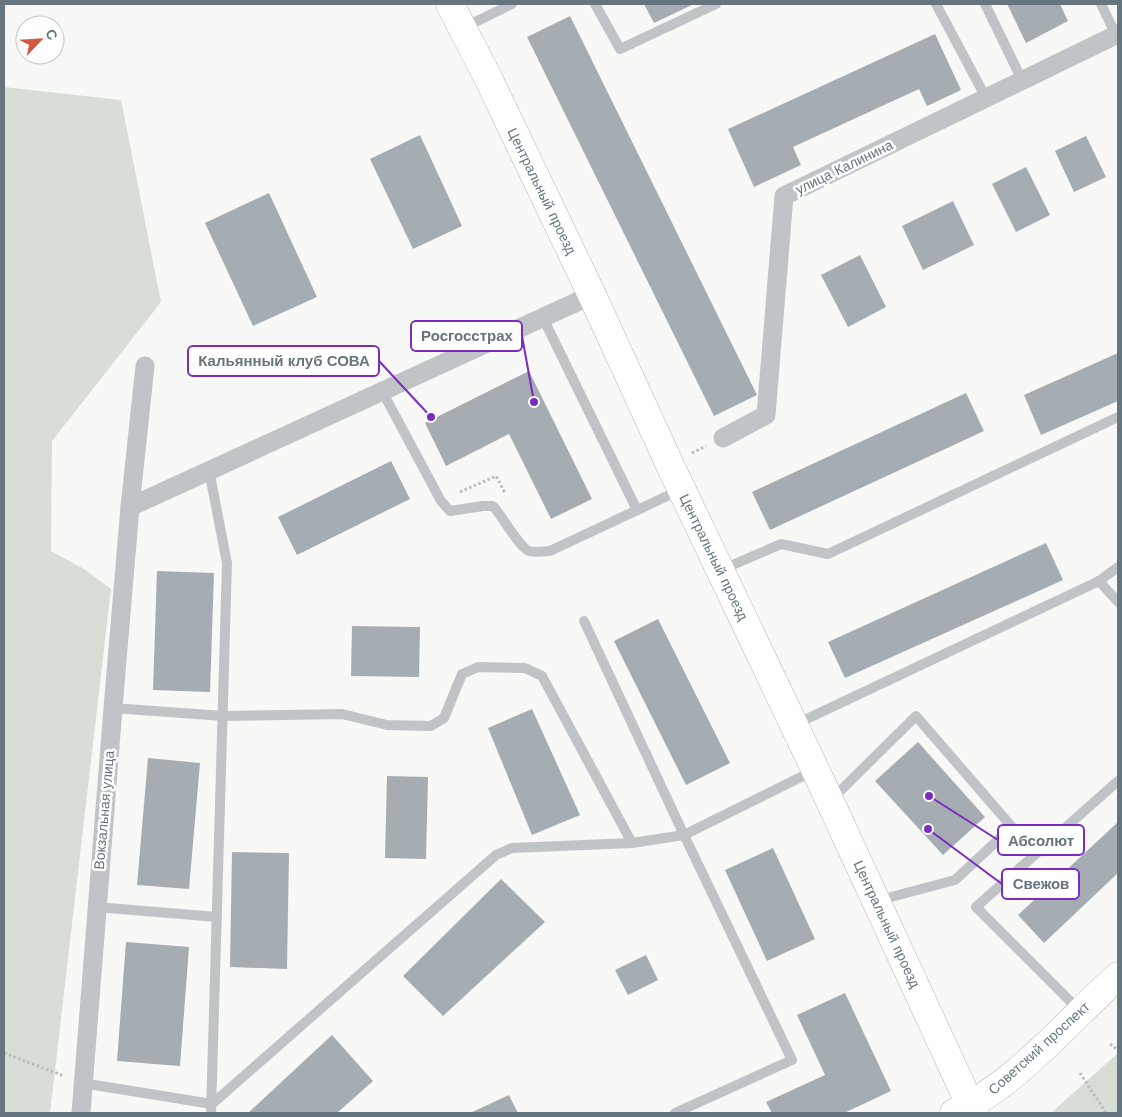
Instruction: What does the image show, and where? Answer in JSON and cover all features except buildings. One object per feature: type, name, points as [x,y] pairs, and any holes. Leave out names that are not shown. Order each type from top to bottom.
[{"type":"main road","name":"Центральный проезд","points":[[450,4],[489,80],[592,295],[682,489],[816,769],[876,901],[966,1111]]},
{"type":"main road","name":"Советский проспект","points":[[966,1111],[998,1088],[1080,1011],[1114,987]]},
{"type":"street","name":"улица Калинина","points":[[723,438],[766,415],[784,196],[1117,34]]},
{"type":"street","points":[[130,506],[592,295]]},
{"type":"street","name":"Вокзальная улица","points":[[81,1113],[96,907],[130,506],[145,366]]},
{"type":"lane","points":[[462,28],[512,4]]},
{"type":"lane","points":[[595,4],[620,49],[716,4]]},
{"type":"lane","points":[[936,4],[986,98]]},
{"type":"lane","points":[[985,4],[1022,80]]},
{"type":"lane","points":[[1101,4],[1117,34]]},
{"type":"lane","points":[[543,318],[637,510]]},
{"type":"lane","points":[[382,391],[441,501],[450,510],[493,506],[502,516],[521,546],[529,551],[550,551],[682,489]]},
{"type":"lane","points":[[721,570],[781,544],[828,554],[1118,417]]},
{"type":"lane","points":[[209,470],[227,563],[211,1109]]},
{"type":"lane","points":[[794,725],[1099,581],[1118,567]]},
{"type":"lane","points":[[1099,581],[1118,602]]},
{"type":"lane","points":[[584,621],[792,1060],[674,1113]]},
{"type":"lane","points":[[113,708],[223,716],[342,714],[387,725],[431,726],[444,718],[462,674],[478,667],[525,668],[542,676],[632,843]]},
{"type":"lane","points":[[830,800],[916,716],[1012,827],[954,880],[876,901]]},
{"type":"lane","points":[[211,1109],[496,855],[512,848],[632,843],[684,835],[816,769]]},
{"type":"lane","points":[[1080,1011],[976,907],[1118,781]]},
{"type":"lane","points":[[96,907],[217,916]]},
{"type":"lane","points":[[82,1083],[211,1109]]},
{"type":"path","points":[[458,492],[496,476],[508,500]]},
{"type":"path","points":[[1110,1044],[1118,1050]]},
{"type":"path","points":[[4,1053],[82,1083]]},
{"type":"path","points":[[1080,1073],[1106,1113]]},
{"type":"shaded area","points":[[4,87],[121,100],[161,302],[52,441],[51,551],[84,569],[111,589],[50,1113],[4,1113]]},
{"type":"shaded area","points":[[1118,1053],[1118,1113],[1051,1113]]},
{"type":"place","name":"Росгосстрах","points":[[534,402]]},
{"type":"place","name":"Кальянный клуб СОВА","points":[[431,417]]},
{"type":"place","name":"Абсолют","points":[[929,796]]},
{"type":"place","name":"Свежов","points":[[928,829]]}]
